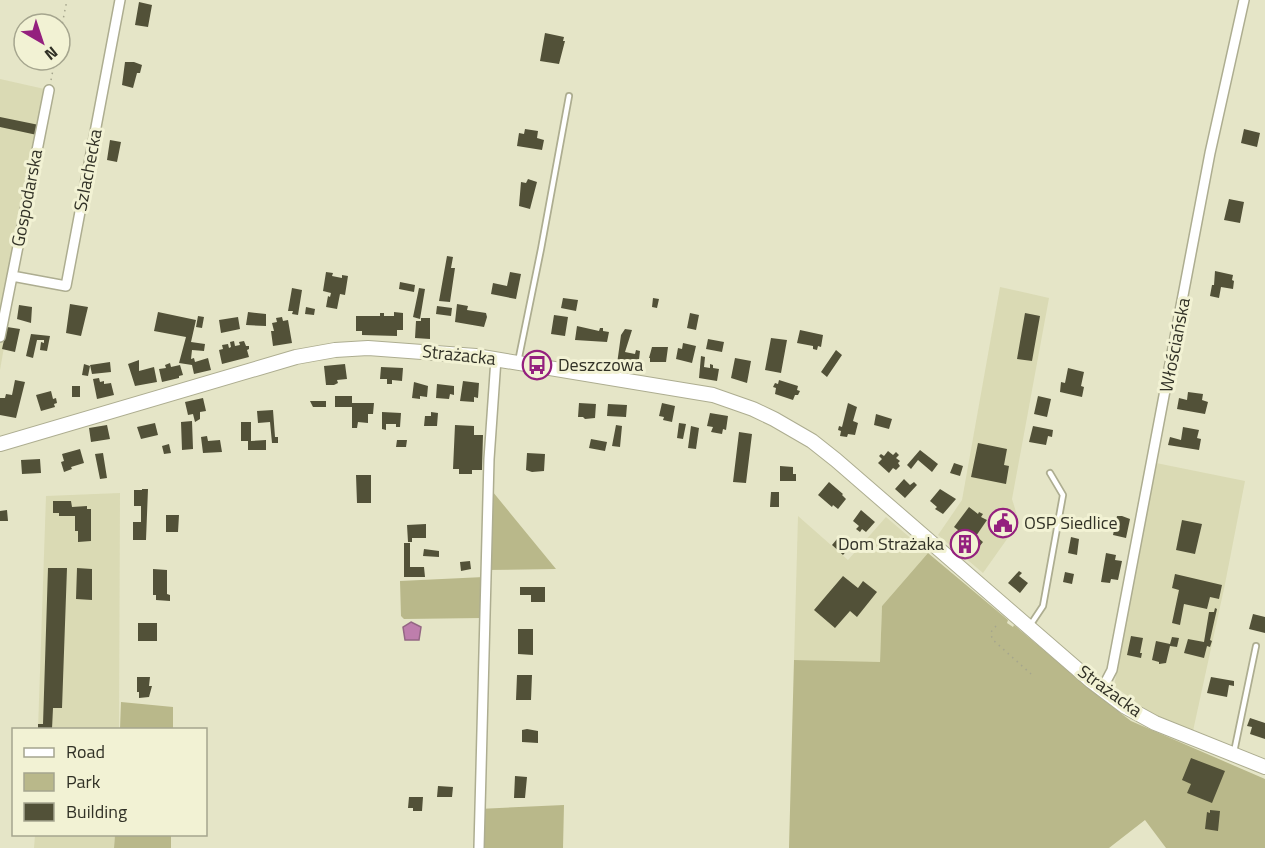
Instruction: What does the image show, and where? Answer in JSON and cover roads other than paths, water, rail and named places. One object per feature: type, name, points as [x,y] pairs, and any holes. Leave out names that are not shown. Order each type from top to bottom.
[{"type":"street","name":"Szlachecka","points":[[12,276],[66,286],[120,0]]},
{"type":"street","name":"Włościańska","points":[[1102,689],[1112,670],[1210,153],[1244,0]]},
{"type":"street","name":"Gospodarska","points":[[0,337],[49,90]]},
{"type":"street","name":"Strażacka","points":[[0,444],[296,357],[318,352],[368,348],[428,351],[496,359],[713,395],[753,409],[812,441],[1124,706],[1155,723],[1265,767]]},
{"type":"street","points":[[479,848],[488,480],[496,359]]},
{"type":"lane","points":[[518,362],[542,249],[568,96]]},
{"type":"lane","points":[[1029,627],[1043,606],[1063,495],[1050,473]]},
{"type":"lane","points":[[1233,754],[1256,646]]},
{"type":"place","name":"Deszczowa","points":[[537,365]]},
{"type":"place","name":"OSP Siedlice","points":[[1003,523]]},
{"type":"place","name":"Dom Strażaka","points":[[965,544]]}]
